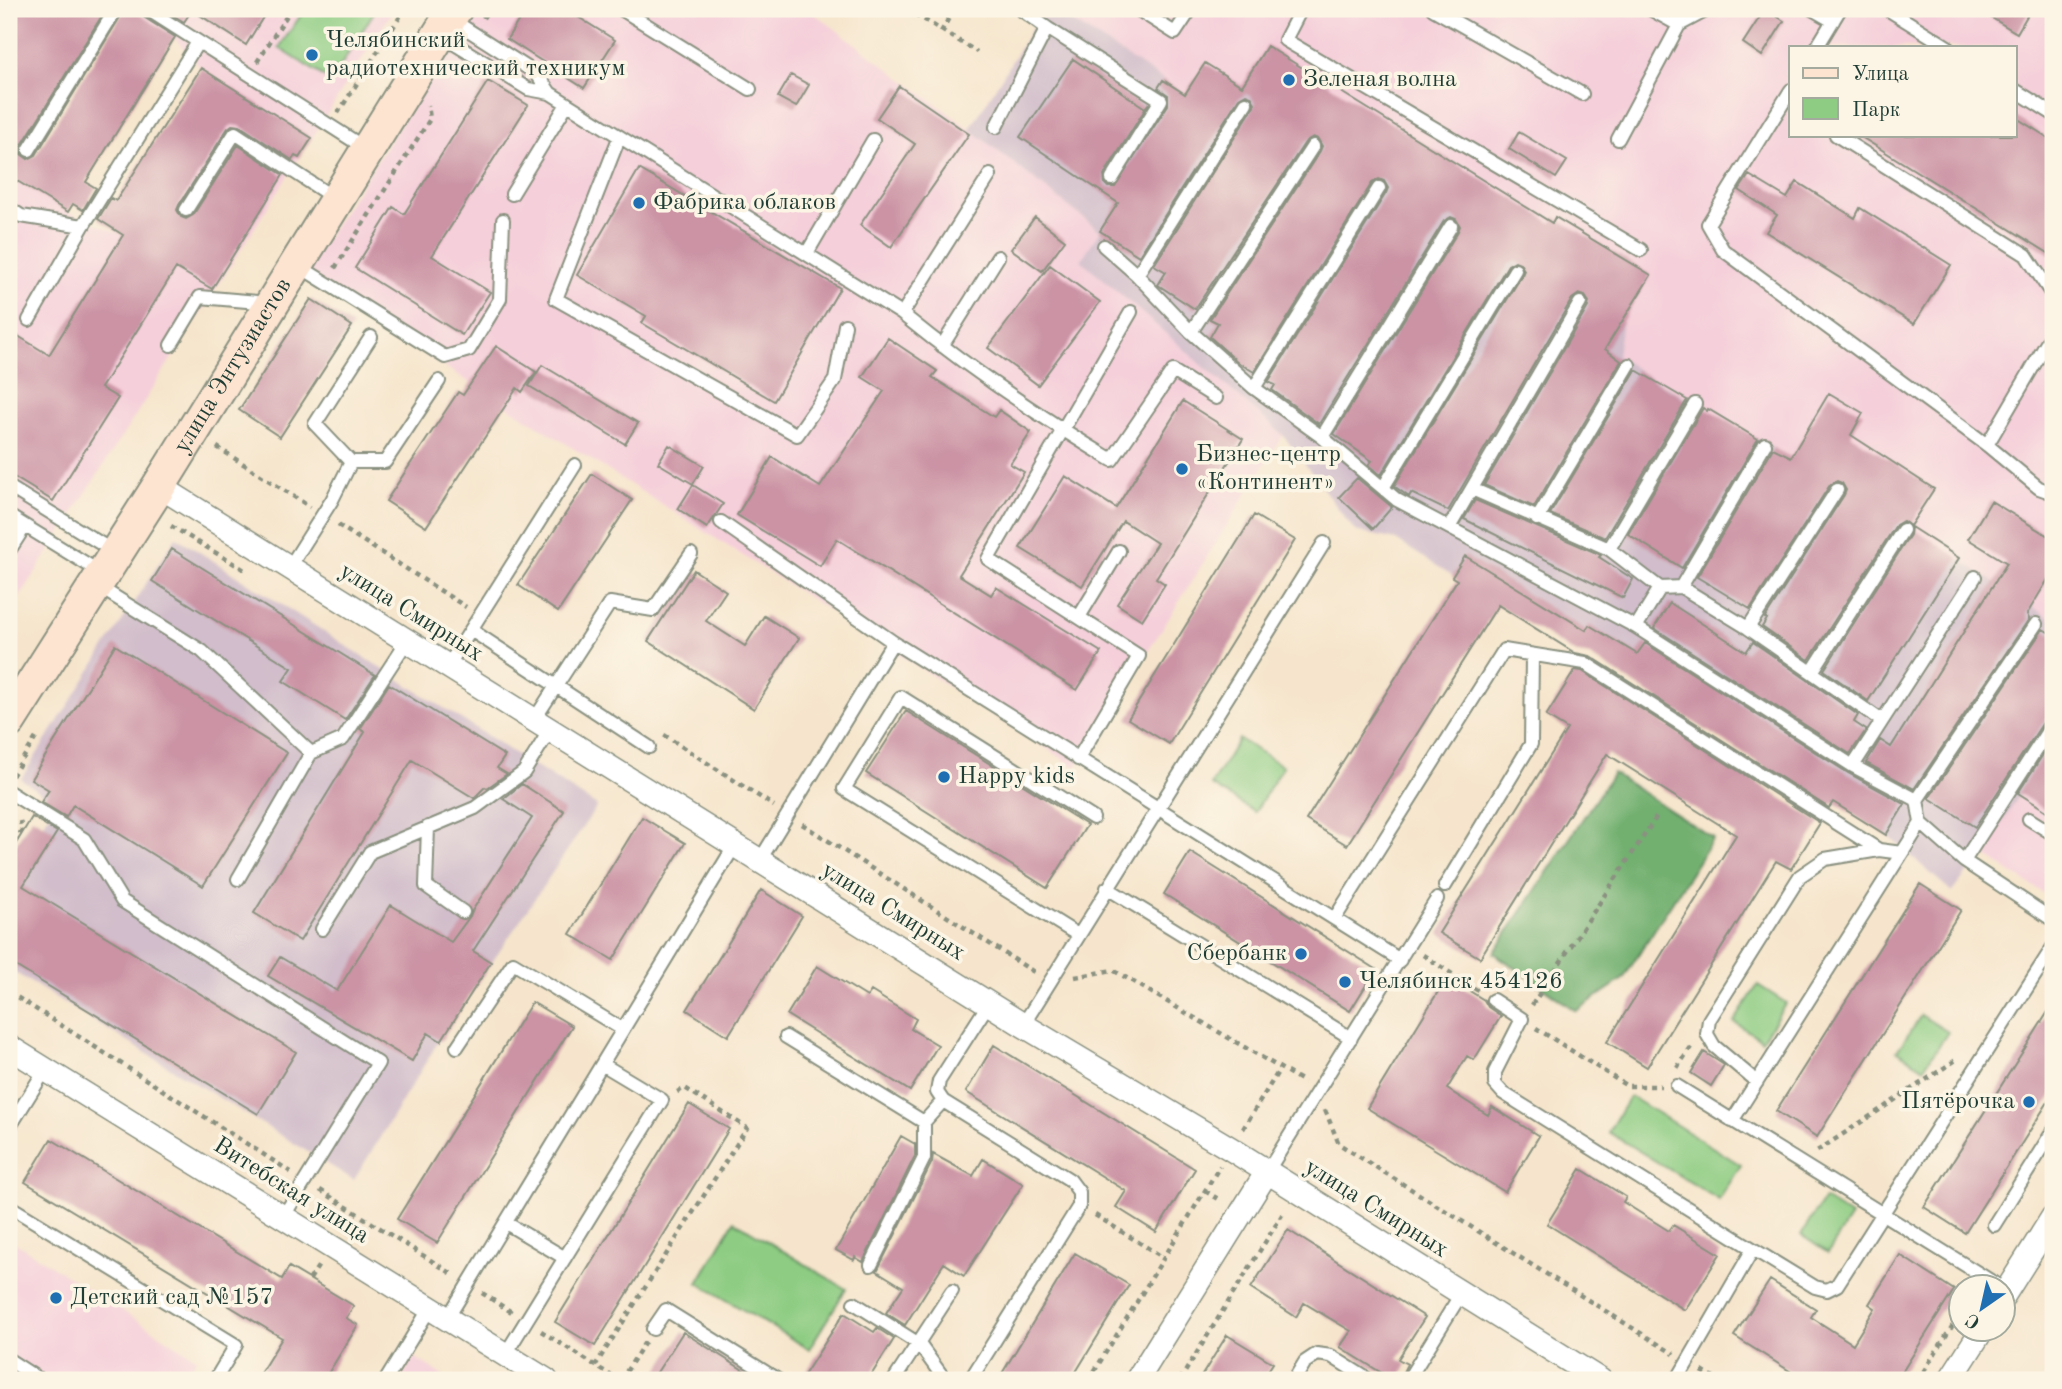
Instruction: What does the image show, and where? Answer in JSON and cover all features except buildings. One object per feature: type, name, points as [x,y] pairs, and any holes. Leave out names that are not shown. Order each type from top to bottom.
[{"type":"main road","name":"улица Энтузиастов","points":[[9,721],[159,486],[448,20]]},
{"type":"street","name":"улица Смирных","points":[[159,486],[1023,1025],[1231,1149],[1591,1378]]},
{"type":"street","name":"Витебская улица","points":[[9,1047],[546,1380]]},
{"type":"street","points":[[1137,1380],[1267,1172]]},
{"type":"street","points":[[2014,1274],[2053,1217]]},
{"type":"street","points":[[1950,1380],[1973,1344]]},
{"type":"lane","points":[[29,150],[116,9]]},
{"type":"lane","points":[[147,9],[368,150]]},
{"type":"lane","points":[[621,9],[750,89]]},
{"type":"lane","points":[[1020,9],[1161,100],[1112,179]]},
{"type":"lane","points":[[1137,9],[1175,33],[1191,9]]},
{"type":"lane","points":[[1301,9],[1285,40],[1641,250]]},
{"type":"lane","points":[[1433,9],[1582,94]]},
{"type":"lane","points":[[1650,9],[1679,25]]},
{"type":"lane","points":[[1618,139],[1679,25],[1709,9]]},
{"type":"lane","points":[[1812,9],[1833,21]]},
{"type":"lane","points":[[1818,46],[1840,9]]},
{"type":"lane","points":[[1887,9],[1946,46]]},
{"type":"lane","points":[[448,20],[528,89],[550,93],[807,253],[902,314],[942,346],[1063,430],[1112,460],[1173,371],[1216,398]]},
{"type":"lane","points":[[448,20],[537,74],[550,93]]},
{"type":"lane","points":[[996,127],[1047,28]]},
{"type":"lane","points":[[29,320],[83,226],[198,41]]},
{"type":"lane","points":[[2016,91],[2053,114]]},
{"type":"lane","points":[[1137,275],[1246,103]]},
{"type":"lane","points":[[512,194],[567,104]]},
{"type":"lane","points":[[1787,104],[1708,223],[1723,250],[1987,446],[2039,488],[2053,493]]},
{"type":"lane","points":[[186,210],[235,134],[337,200]]},
{"type":"lane","points":[[1838,136],[2026,255],[2053,296]]},
{"type":"lane","points":[[619,138],[556,299],[797,435],[835,380],[845,325]]},
{"type":"lane","points":[[807,253],[873,140]]},
{"type":"lane","points":[[1191,332],[1313,146]]},
{"type":"lane","points":[[902,314],[990,176]]},
{"type":"lane","points":[[1254,388],[1378,188]]},
{"type":"lane","points":[[9,208],[21,216],[83,226]]},
{"type":"lane","points":[[297,265],[445,357],[469,350],[500,299],[503,220]]},
{"type":"lane","points":[[1322,437],[1451,226]]},
{"type":"lane","points":[[1104,246],[1137,275],[1191,332],[1254,388],[1322,437],[1397,500],[1636,627],[1853,766],[1917,800]]},
{"type":"lane","points":[[942,346],[998,257]]},
{"type":"lane","points":[[1383,488],[1515,270]]},
{"type":"lane","points":[[171,345],[200,297],[273,303]]},
{"type":"lane","points":[[1450,526],[1580,303]]},
{"type":"lane","points":[[1078,759],[1139,656],[988,559],[1130,312]]},
{"type":"lane","points":[[1987,446],[2051,335],[2053,324]]},
{"type":"lane","points":[[371,337],[315,424],[351,462],[384,462],[439,381]]},
{"type":"lane","points":[[1537,519],[1629,365]]},
{"type":"lane","points":[[1609,549],[1695,404]]},
{"type":"lane","points":[[1681,587],[1765,444]]},
{"type":"lane","points":[[289,568],[351,462]]},
{"type":"lane","points":[[448,666],[575,465]]},
{"type":"lane","points":[[9,487],[202,651],[311,753]]},
{"type":"lane","points":[[1472,489],[1609,549],[1660,588],[1681,587],[1748,628],[1882,721]]},
{"type":"lane","points":[[1748,628],[1838,490]]},
{"type":"lane","points":[[9,516],[105,571]]},
{"type":"lane","points":[[720,522],[893,642],[1399,960]]},
{"type":"lane","points":[[9,551],[25,526]]},
{"type":"lane","points":[[1812,672],[1903,530]]},
{"type":"lane","points":[[1023,1025],[1325,543]]},
{"type":"lane","points":[[1079,617],[1119,551]]},
{"type":"lane","points":[[322,929],[370,852],[475,808],[524,772],[556,686],[610,603],[653,610],[691,554]]},
{"type":"lane","points":[[1853,766],[1975,577]]},
{"type":"lane","points":[[1636,627],[1660,588]]},
{"type":"lane","points":[[2036,624],[1917,800],[1921,823],[1964,861],[2053,919]]},
{"type":"lane","points":[[471,630],[649,747]]},
{"type":"lane","points":[[239,878],[311,753],[342,739],[407,641]]},
{"type":"lane","points":[[760,860],[893,642]]},
{"type":"lane","points":[[1335,918],[1504,650],[1585,663],[1878,850]]},
{"type":"lane","points":[[1445,886],[1531,744],[1532,654]]},
{"type":"lane","points":[[1078,935],[844,789],[901,697],[1093,818]]},
{"type":"lane","points":[[1964,861],[2053,723]]},
{"type":"lane","points":[[9,792],[84,839],[122,901],[378,1063],[283,1217]]},
{"type":"lane","points":[[2029,819],[2053,834]]},
{"type":"lane","points":[[1732,1121],[1921,823]]},
{"type":"lane","points":[[428,827],[426,886],[463,912]]},
{"type":"lane","points":[[386,1380],[506,1223],[735,845]]},
{"type":"lane","points":[[1757,1082],[1714,1046],[1707,1034],[1709,1020],[1800,876],[1825,859],[1878,850],[1902,853]]},
{"type":"lane","points":[[1107,888],[1351,1038]]},
{"type":"lane","points":[[1267,1172],[1437,899]]},
{"type":"lane","points":[[1493,1000],[1522,1019],[1495,1072],[1495,1084],[1503,1093],[1815,1287],[1828,1290],[1837,1285],[2053,947]]},
{"type":"lane","points":[[457,1047],[513,963],[622,1029]]},
{"type":"lane","points":[[970,1380],[1079,1206],[1079,1192],[1070,1180],[943,1101],[936,1092],[939,1081],[989,1003]]},
{"type":"lane","points":[[786,1037],[924,1122]]},
{"type":"lane","points":[[505,1355],[662,1100],[602,1064]]},
{"type":"lane","points":[[9,1128],[45,1070]]},
{"type":"lane","points":[[1677,1086],[1976,1274]]},
{"type":"lane","points":[[871,1265],[924,1158],[924,1122],[943,1101]]},
{"type":"lane","points":[[1994,1225],[2053,1132]]},
{"type":"lane","points":[[9,1206],[236,1345],[215,1380]]},
{"type":"lane","points":[[506,1223],[565,1258]]},
{"type":"lane","points":[[1677,1380],[1753,1249]]},
{"type":"lane","points":[[894,1380],[952,1291]]},
{"type":"lane","points":[[1408,1380],[1461,1294]]},
{"type":"lane","points":[[854,1303],[919,1344],[945,1380]]},
{"type":"lane","points":[[653,1329],[666,1310],[778,1380]]},
{"type":"lane","points":[[1294,1380],[1305,1362],[1317,1354],[1331,1356],[1369,1380]]},
{"type":"lane","points":[[9,1360],[40,1380]]},
{"type":"path","points":[[249,74],[291,9]]},
{"type":"path","points":[[330,125],[405,9]]},
{"type":"path","points":[[907,9],[977,52]]},
{"type":"path","points":[[941,32],[950,16],[949,9]]},
{"type":"path","points":[[192,431],[480,616]]},
{"type":"path","points":[[659,732],[1049,981],[1113,970],[1281,1067],[1318,1090],[1339,1144],[1717,1380]]},
{"type":"path","points":[[1657,816],[1522,1019],[1627,1086],[1677,1086]]},
{"type":"path","points":[[1409,946],[1493,1000]]},
{"type":"path","points":[[1800,1163],[1998,1033]]},
{"type":"path","points":[[1089,1380],[1281,1067]]},
{"type":"path","points":[[595,1366],[747,1128],[685,1088],[662,1100]]},
{"type":"path","points":[[1079,1206],[1164,1258]]},
{"type":"path","points":[[1180,1380],[1286,1209]]},
{"type":"path","points":[[310,1279],[319,1264]]},
{"type":"path","points":[[621,1380],[653,1329]]},
{"type":"path","points":[[1918,1380],[1946,1337]]},
{"type":"shaded area","points":[[123,9],[394,9],[9,614],[9,176],[68,212],[123,235],[167,210],[228,84],[201,68],[175,38]]},
{"type":"shaded area","points":[[475,9],[811,11],[970,129],[1100,231],[1082,260],[1283,435],[1076,767],[302,276]]},
{"type":"shaded area","points":[[1044,9],[1053,9],[1185,94],[1205,63],[1622,321],[1617,356],[1641,372],[1820,475],[1849,488],[2053,620],[2053,743],[1982,854],[1952,892],[1886,834],[1577,645],[1572,651],[1396,540],[1355,531],[1283,435],[1081,260],[1100,231],[970,129]]},
{"type":"shaded area","points":[[1053,9],[2053,9],[2053,620],[1849,488],[1820,475],[1641,372],[1617,356],[1622,321],[1204,63],[1185,94]]},
{"type":"shaded area","points":[[176,537],[597,806],[435,1047],[354,1180],[9,969],[9,877],[56,803],[21,779]]},
{"type":"shaded area","points":[[2053,743],[2053,899],[1982,854]]},
{"type":"shaded area","name":"Детский сад №157","points":[[9,1239],[197,1358],[183,1380],[9,1380]]},
{"type":"shaded area","points":[[414,1357],[450,1380],[400,1380]]},
{"type":"green space","points":[[305,9],[376,9],[331,81],[279,48]]},
{"type":"green space","points":[[1239,739],[1283,766],[1255,812],[1211,785]]},
{"type":"green space","points":[[1613,773],[1713,838],[1623,979],[1576,1011],[1494,953]]},
{"type":"green space","points":[[1758,985],[1786,1003],[1762,1040],[1734,1022]]},
{"type":"green space","points":[[1921,1015],[1948,1032],[1924,1068],[1897,1051]]},
{"type":"green space","points":[[1630,1096],[1741,1165],[1719,1200],[1608,1132]]},
{"type":"green space","points":[[1824,1199],[1851,1216],[1828,1253],[1801,1235]]},
{"type":"green space","points":[[734,1221],[846,1289],[809,1349],[698,1283]]},
{"type":"place","name":"Челябинский радиотехнический техникум","points":[[312,55]]},
{"type":"place","name":"Зеленая волна","points":[[1289,80]]},
{"type":"place","name":"Фабрика облаков","points":[[639,203]]},
{"type":"place","name":"Бизнес-центр «Континент»","points":[[1182,469]]},
{"type":"place","name":"Happy kids","points":[[944,777]]},
{"type":"place","name":"Сбербанк","points":[[1301,954]]},
{"type":"place","name":"Челябинск 454126","points":[[1345,982]]},
{"type":"place","name":"Пятёрочка","points":[[2029,1102]]},
{"type":"place","name":"Детский сад №157","points":[[56,1298]]}]
